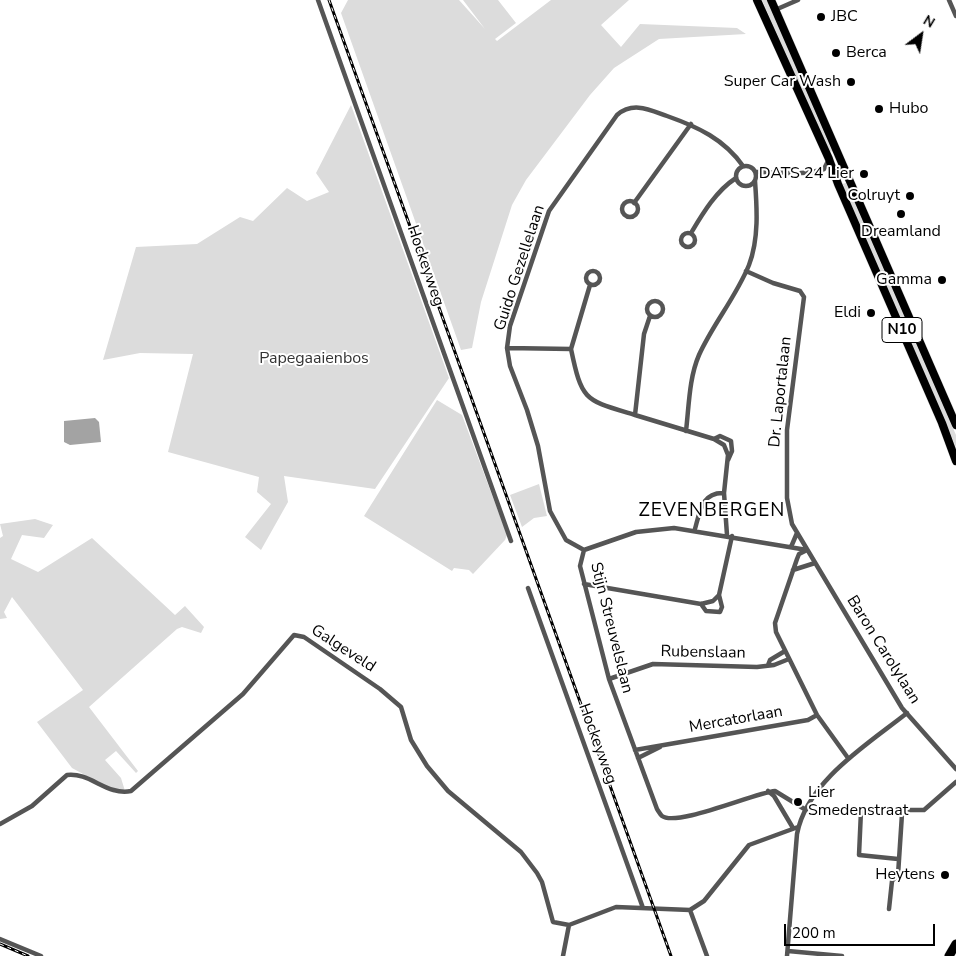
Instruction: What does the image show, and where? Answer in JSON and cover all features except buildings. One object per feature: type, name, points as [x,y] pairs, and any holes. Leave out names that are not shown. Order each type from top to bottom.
[{"type":"highway","points":[[949,956],[955,946]]},
{"type":"main road","name":"N10","points":[[757,0],[806,112],[829,159],[956,460]]},
{"type":"main road","name":"N10","points":[[771,0],[956,425]]},
{"type":"street","name":"Hockeyweg","points":[[318,0],[511,541]]},
{"type":"street","points":[[775,10],[798,0]]},
{"type":"street","points":[[949,0],[956,16]]},
{"type":"street","name":"Guido Gezellelaan","points":[[508,348],[510,326],[549,211],[617,115],[628,108],[639,106],[701,128],[735,154],[744,166],[750,167],[755,172],[797,174],[824,169]]},
{"type":"street","points":[[634,203],[691,124]]},
{"type":"street","points":[[829,159],[824,169],[835,173]]},
{"type":"street","points":[[691,233],[704,212],[727,184],[736,178],[737,172],[744,166]]},
{"type":"street","points":[[686,431],[694,372],[699,357],[746,271],[755,240],[755,172]]},
{"type":"street","points":[[736,178],[743,186],[748,186],[754,182]]},
{"type":"street","name":"Dr. Laportalaan","points":[[746,271],[773,283],[800,290],[804,296],[787,430],[787,505],[797,533],[807,550]]},
{"type":"street","points":[[590,285],[570,349],[582,388],[588,398],[594,402],[714,439],[724,445],[728,460]]},
{"type":"street","points":[[635,415],[644,334],[650,316]]},
{"type":"street","points":[[508,348],[570,349]]},
{"type":"street","name":"Stijn Streuvelslaan","points":[[508,348],[510,366],[528,410],[538,446],[550,511],[566,540],[584,550],[580,566],[609,679],[657,809],[662,816],[668,818],[715,809],[768,792]]},
{"type":"street","points":[[714,439],[720,436],[731,441],[732,452],[728,460],[724,493],[726,535]]},
{"type":"street","points":[[695,529],[706,498],[715,493],[724,493]]},
{"type":"street","points":[[584,550],[621,536],[650,529],[695,529],[807,550]]},
{"type":"street","points":[[791,547],[797,533]]},
{"type":"street","points":[[701,604],[706,610],[720,612],[722,607],[719,596],[732,536]]},
{"type":"street","points":[[807,550],[799,554],[775,626],[785,651],[817,715],[848,758]]},
{"type":"street","name":"Baron Carolylaan","points":[[807,550],[907,713],[956,769]]},
{"type":"street","points":[[793,570],[815,563]]},
{"type":"street","points":[[584,584],[701,604],[713,601],[719,596]]},
{"type":"street","name":"Hockeyweg","points":[[528,588],[643,908]]},
{"type":"street","name":"Galgeveld","points":[[0,824],[32,806],[67,775],[83,776],[113,791],[131,791],[243,694],[291,637],[298,635],[380,688],[401,707],[411,740],[427,766],[448,791],[521,852],[540,878],[553,922],[569,926]]},
{"type":"street","name":"Rubenslaan","points":[[768,665],[770,660],[785,651]]},
{"type":"street","name":"Rubenslaan","points":[[609,679],[653,664],[757,667],[774,665],[789,659]]},
{"type":"street","points":[[842,956],[787,954],[796,827],[828,777],[848,758],[907,713]]},
{"type":"street","name":"Mercatorlaan","points":[[636,750],[808,720],[817,715]]},
{"type":"street","name":"Mercatorlaan","points":[[638,758],[660,747]]},
{"type":"street","points":[[889,908],[892,881],[898,875],[902,814],[907,810],[924,810],[956,782]]},
{"type":"street","points":[[768,792],[775,791],[806,810]]},
{"type":"street","points":[[768,792],[774,796],[796,827]]},
{"type":"street","points":[[861,811],[859,855],[898,859]]},
{"type":"street","points":[[562,956],[569,926],[610,908],[690,910],[704,901],[749,845],[796,827]]},
{"type":"street","points":[[690,910],[707,956]]},
{"type":"street","points":[[0,939],[41,956]]},
{"type":"street","points":[[944,956],[955,946]]},
{"type":"green space","points":[[348,0],[459,0],[485,29],[463,0],[498,0],[516,23],[495,39],[497,41],[551,0],[629,0],[601,25],[621,47],[640,24],[737,28],[746,34],[659,39],[614,68],[590,95],[526,180],[512,205],[481,302],[472,348],[461,350],[341,13]]},
{"type":"green space","points":[[762,0],[767,0],[832,151],[829,153]]},
{"type":"green space","name":"Papegaaienbos","points":[[351,105],[449,378],[375,489],[284,476],[288,502],[261,550],[245,537],[271,504],[257,492],[259,477],[168,452],[193,354],[140,353],[103,360],[136,247],[197,244],[240,217],[253,221],[287,188],[307,201],[329,192],[316,173]]},
{"type":"green space","points":[[846,183],[956,435],[956,447],[842,184]]},
{"type":"green space","points":[[437,400],[462,415],[507,535],[505,540],[473,574],[469,570],[454,568],[452,571],[364,516]]},
{"type":"green space","points":[[539,484],[547,516],[534,518],[522,527],[510,495]]},
{"type":"green space","points":[[35,519],[53,525],[44,538],[22,535],[11,559],[38,572],[92,538],[175,615],[185,606],[204,627],[201,633],[182,627],[177,629],[89,707],[138,771],[136,773],[116,751],[105,760],[121,778],[125,791],[109,788],[72,768],[37,722],[83,690],[12,597],[4,612],[7,618],[0,619],[0,538],[3,536],[0,524]]},
{"type":"shaded area","points":[[95,418],[99,422],[101,442],[70,445],[64,442],[64,421]]},
{"type":"railway","points":[[329,0],[671,956]]},
{"type":"railway","points":[[0,944],[28,956]]},
{"type":"place","name":"JBC","points":[[821,17]]},
{"type":"place","name":"Berca","points":[[836,53]]},
{"type":"place","name":"Super Car Wash","points":[[851,82]]},
{"type":"place","name":"Hubo","points":[[879,109]]},
{"type":"place","name":"DATS 24 Lier","points":[[864,174]]},
{"type":"place","name":"Colruyt","points":[[910,196]]},
{"type":"place","name":"Dreamland","points":[[901,214]]},
{"type":"place","name":"Gamma","points":[[942,280]]},
{"type":"place","name":"Eldi","points":[[871,313]]},
{"type":"place","name":"Lier Smedenstraat","points":[[798,802]]},
{"type":"place","name":"Heytens","points":[[945,875]]},
{"type":"district","name":"ZEVENBERGEN","points":[[712,511]]}]
